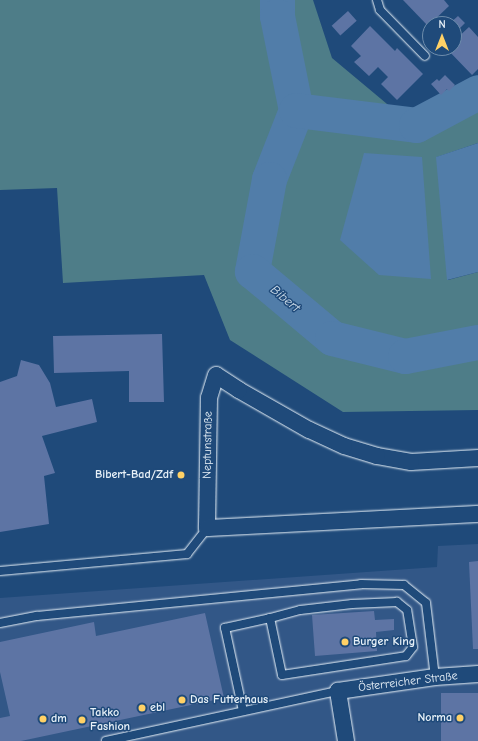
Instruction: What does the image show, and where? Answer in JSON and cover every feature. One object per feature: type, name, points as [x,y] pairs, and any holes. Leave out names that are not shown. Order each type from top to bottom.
[{"type":"street","name":"Neptunstraße","points":[[207,528],[209,398],[216,375],[239,390],[309,430],[344,446],[377,456],[411,462],[478,458]]},
{"type":"street","points":[[207,528],[478,514]]},
{"type":"street","name":"Österreicher Straße","points":[[338,691],[435,677],[478,674]]},
{"type":"street","points":[[338,691],[346,741]]},
{"type":"lane","points":[[377,0],[380,10],[422,52]]},
{"type":"lane","points":[[0,571],[187,554],[207,528]]},
{"type":"lane","points":[[0,623],[37,616],[354,585],[404,585],[426,603],[435,677]]},
{"type":"lane","points":[[243,711],[225,628],[300,610],[352,604],[397,602],[408,610],[413,647],[406,656],[282,675],[270,618]]},
{"type":"lane","points":[[106,741],[338,691]]},
{"type":"shaded area","points":[[478,143],[478,272],[447,280],[436,157]]},
{"type":"shaded area","points":[[364,153],[422,157],[431,279],[379,275],[340,240]]},
{"type":"shaded area","points":[[478,544],[478,741],[0,741],[0,598],[437,567],[438,546]]},
{"type":"green space","points":[[0,0],[313,0],[332,58],[405,119],[478,99],[478,143],[437,157],[448,280],[478,272],[478,410],[343,412],[230,340],[204,275],[63,283],[57,188],[0,190]]},
{"type":"building","points":[[403,0],[444,0],[449,6],[438,16],[422,16],[422,20]]},
{"type":"building","points":[[348,11],[357,21],[340,35],[332,26]]},
{"type":"building","points":[[370,26],[395,51],[397,48],[423,74],[397,100],[381,84],[388,77],[378,67],[369,76],[354,62],[361,56],[351,46]]},
{"type":"building","points":[[469,27],[478,37],[478,69],[472,75],[454,56],[462,56],[462,34]]},
{"type":"building","points":[[445,75],[455,85],[449,91],[447,89],[441,95],[431,84],[437,79],[439,81]]},
{"type":"building","points":[[162,334],[164,402],[129,402],[129,371],[54,373],[53,336]]},
{"type":"building","points":[[21,360],[39,365],[50,383],[56,407],[92,399],[97,422],[42,436],[55,473],[44,476],[49,524],[0,532],[0,382],[17,376]]},
{"type":"building","points":[[478,561],[478,649],[473,649],[469,562]]},
{"type":"building","name":"Burger King","points":[[374,611],[375,620],[394,619],[394,630],[376,632],[377,651],[315,656],[312,615]]},
{"type":"building","points":[[205,613],[224,698],[21,741],[0,741],[0,718],[10,716],[0,672],[0,642],[94,622],[96,636]]},
{"type":"building","name":"Norma","points":[[441,693],[478,693],[478,741],[441,741]]},
{"type":"waterway","name":"Bibert","points":[[277,0],[277,16],[296,110],[269,179],[252,271],[332,338],[405,356],[478,342]]},
{"type":"waterway","name":"Bibert","points":[[296,110],[416,125],[478,92]]},
{"type":"place","name":"Bibert-Bad/Zdf","points":[[181,475]]},
{"type":"place","name":"Burger King","points":[[345,642]]},
{"type":"place","name":"Das Futterhaus","points":[[182,700]]},
{"type":"place","name":"ebl","points":[[142,708]]},
{"type":"place","name":"Norma","points":[[460,718]]},
{"type":"place","name":"dm","points":[[43,719]]},
{"type":"place","name":"Takko Fashion","points":[[82,720]]}]
